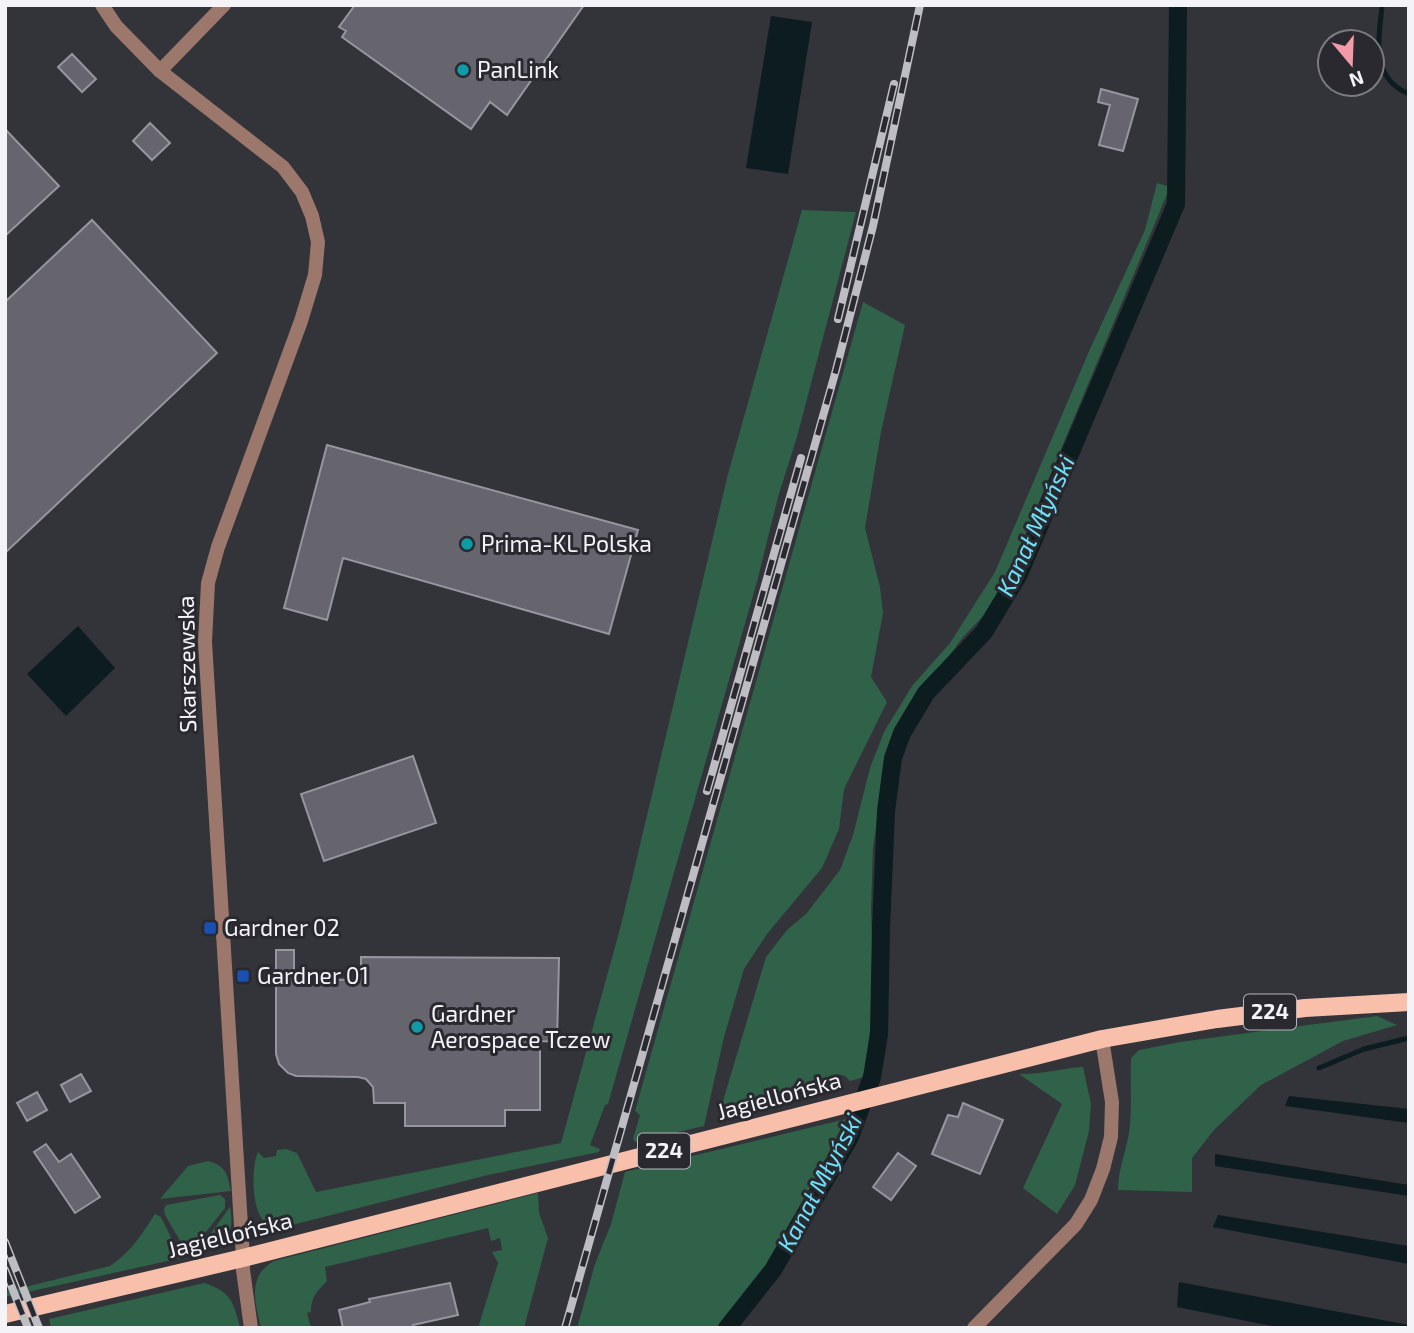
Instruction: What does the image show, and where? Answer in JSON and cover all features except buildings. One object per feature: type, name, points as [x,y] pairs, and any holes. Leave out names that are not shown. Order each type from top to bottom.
[{"type":"main road","name":"Jagiellońska","points":[[5,1314],[243,1258],[1102,1039],[1217,1019],[1305,1008],[1409,1002]]},
{"type":"street","name":"Skarszewska","points":[[102,5],[116,26],[160,71],[283,167],[302,192],[312,216],[318,242],[315,275],[301,321],[218,547],[208,583],[205,609],[208,705],[243,1270],[251,1328]]},
{"type":"street","points":[[160,71],[224,5]]},
{"type":"street","points":[[974,1328],[1076,1224],[1091,1200],[1111,1137],[1112,1102],[1102,1039]]},
{"type":"green space","points":[[1157,183],[1170,187],[1007,579],[987,612],[963,637],[902,720],[884,771],[873,848],[871,909],[874,1001],[864,1077],[850,1081],[837,1074],[837,1082],[833,1088],[723,1119],[720,1111],[766,957],[787,930],[806,914],[840,870],[853,835],[870,768],[884,732],[912,686],[950,643],[995,572],[1090,349],[1145,230]]},
{"type":"green space","points":[[802,210],[856,212],[758,578],[608,1104],[605,1105],[590,1145],[600,1149],[599,1152],[488,1175],[288,1226],[266,1223],[257,1210],[255,1200],[253,1178],[258,1152],[264,1158],[276,1156],[277,1150],[286,1149],[297,1153],[316,1192],[561,1143],[621,925],[728,474]]},
{"type":"green space","points":[[863,302],[905,325],[881,432],[865,528],[880,587],[883,613],[871,677],[887,702],[844,789],[839,829],[822,868],[767,934],[744,969],[724,1037],[704,1126],[635,1142],[633,1139],[640,1115],[635,1111]]},
{"type":"green space","points":[[1377,1016],[1397,1025],[1343,1041],[1261,1085],[1214,1130],[1192,1158],[1192,1192],[1118,1190],[1130,1125],[1131,1058],[1139,1050],[1180,1042]]},
{"type":"green space","points":[[1083,1067],[1091,1104],[1089,1131],[1075,1185],[1057,1214],[1023,1188],[1062,1104],[1019,1074]]},
{"type":"green space","points":[[846,1119],[777,1253],[718,1328],[577,1328],[625,1172]]},
{"type":"green space","points":[[208,1161],[219,1165],[225,1171],[231,1191],[160,1199],[188,1166]]},
{"type":"green space","points":[[538,1193],[539,1213],[548,1238],[524,1328],[478,1328],[498,1263],[492,1252],[502,1250],[500,1238],[491,1241],[488,1228],[325,1267],[327,1281],[315,1295],[311,1312],[307,1313],[311,1328],[261,1328],[255,1299],[256,1282],[265,1267],[274,1261]]},
{"type":"green space","points":[[220,1195],[225,1199],[225,1208],[193,1248],[186,1251],[165,1215],[166,1205]]},
{"type":"green space","points":[[230,1207],[231,1226],[225,1240],[195,1255]]},
{"type":"green space","points":[[155,1214],[161,1217],[181,1258],[5,1297],[5,1292],[110,1266],[130,1249]]},
{"type":"green space","points":[[204,1283],[220,1290],[230,1299],[240,1328],[51,1328],[49,1319]]},
{"type":"shaded area","points":[[771,16],[812,22],[788,174],[746,168]]},
{"type":"shaded area","points":[[78,626],[115,668],[66,716],[27,674]]},
{"type":"shaded area","points":[[1289,1096],[1409,1109],[1409,1123],[1285,1106]]},
{"type":"shaded area","points":[[1215,1154],[1409,1185],[1409,1196],[1215,1166]]},
{"type":"shaded area","points":[[1218,1215],[1409,1246],[1409,1264],[1213,1227]]},
{"type":"shaded area","points":[[1179,1282],[1409,1325],[1409,1328],[1282,1328],[1177,1307]]},
{"type":"waterway","name":"Kanał Młyński","points":[[727,1328],[773,1270],[850,1137],[872,1077],[879,1034],[886,811],[893,758],[902,733],[926,693],[984,632],[1019,574],[1176,204],[1178,5]]},
{"type":"waterway","points":[[1382,5],[1379,44],[1383,68],[1388,78],[1409,94]]},
{"type":"waterway","points":[[1319,1068],[1364,1049],[1409,1038]]},
{"type":"railway","points":[[565,1328],[836,370],[873,226],[920,5]]},
{"type":"railway","points":[[838,319],[894,84]]},
{"type":"railway","points":[[707,791],[801,458]]},
{"type":"railway","points":[[5,1242],[39,1328]]},
{"type":"railway","points":[[5,1270],[28,1328]]},
{"type":"place","name":"PanLink","points":[[463,70]]},
{"type":"place","name":"Prima-KL Polska","points":[[467,544]]},
{"type":"place","name":"Gardner 02","points":[[210,928]]},
{"type":"place","name":"Gardner 01","points":[[243,976]]},
{"type":"place","name":"Gardner Aerospace Tczew","points":[[417,1027]]}]
